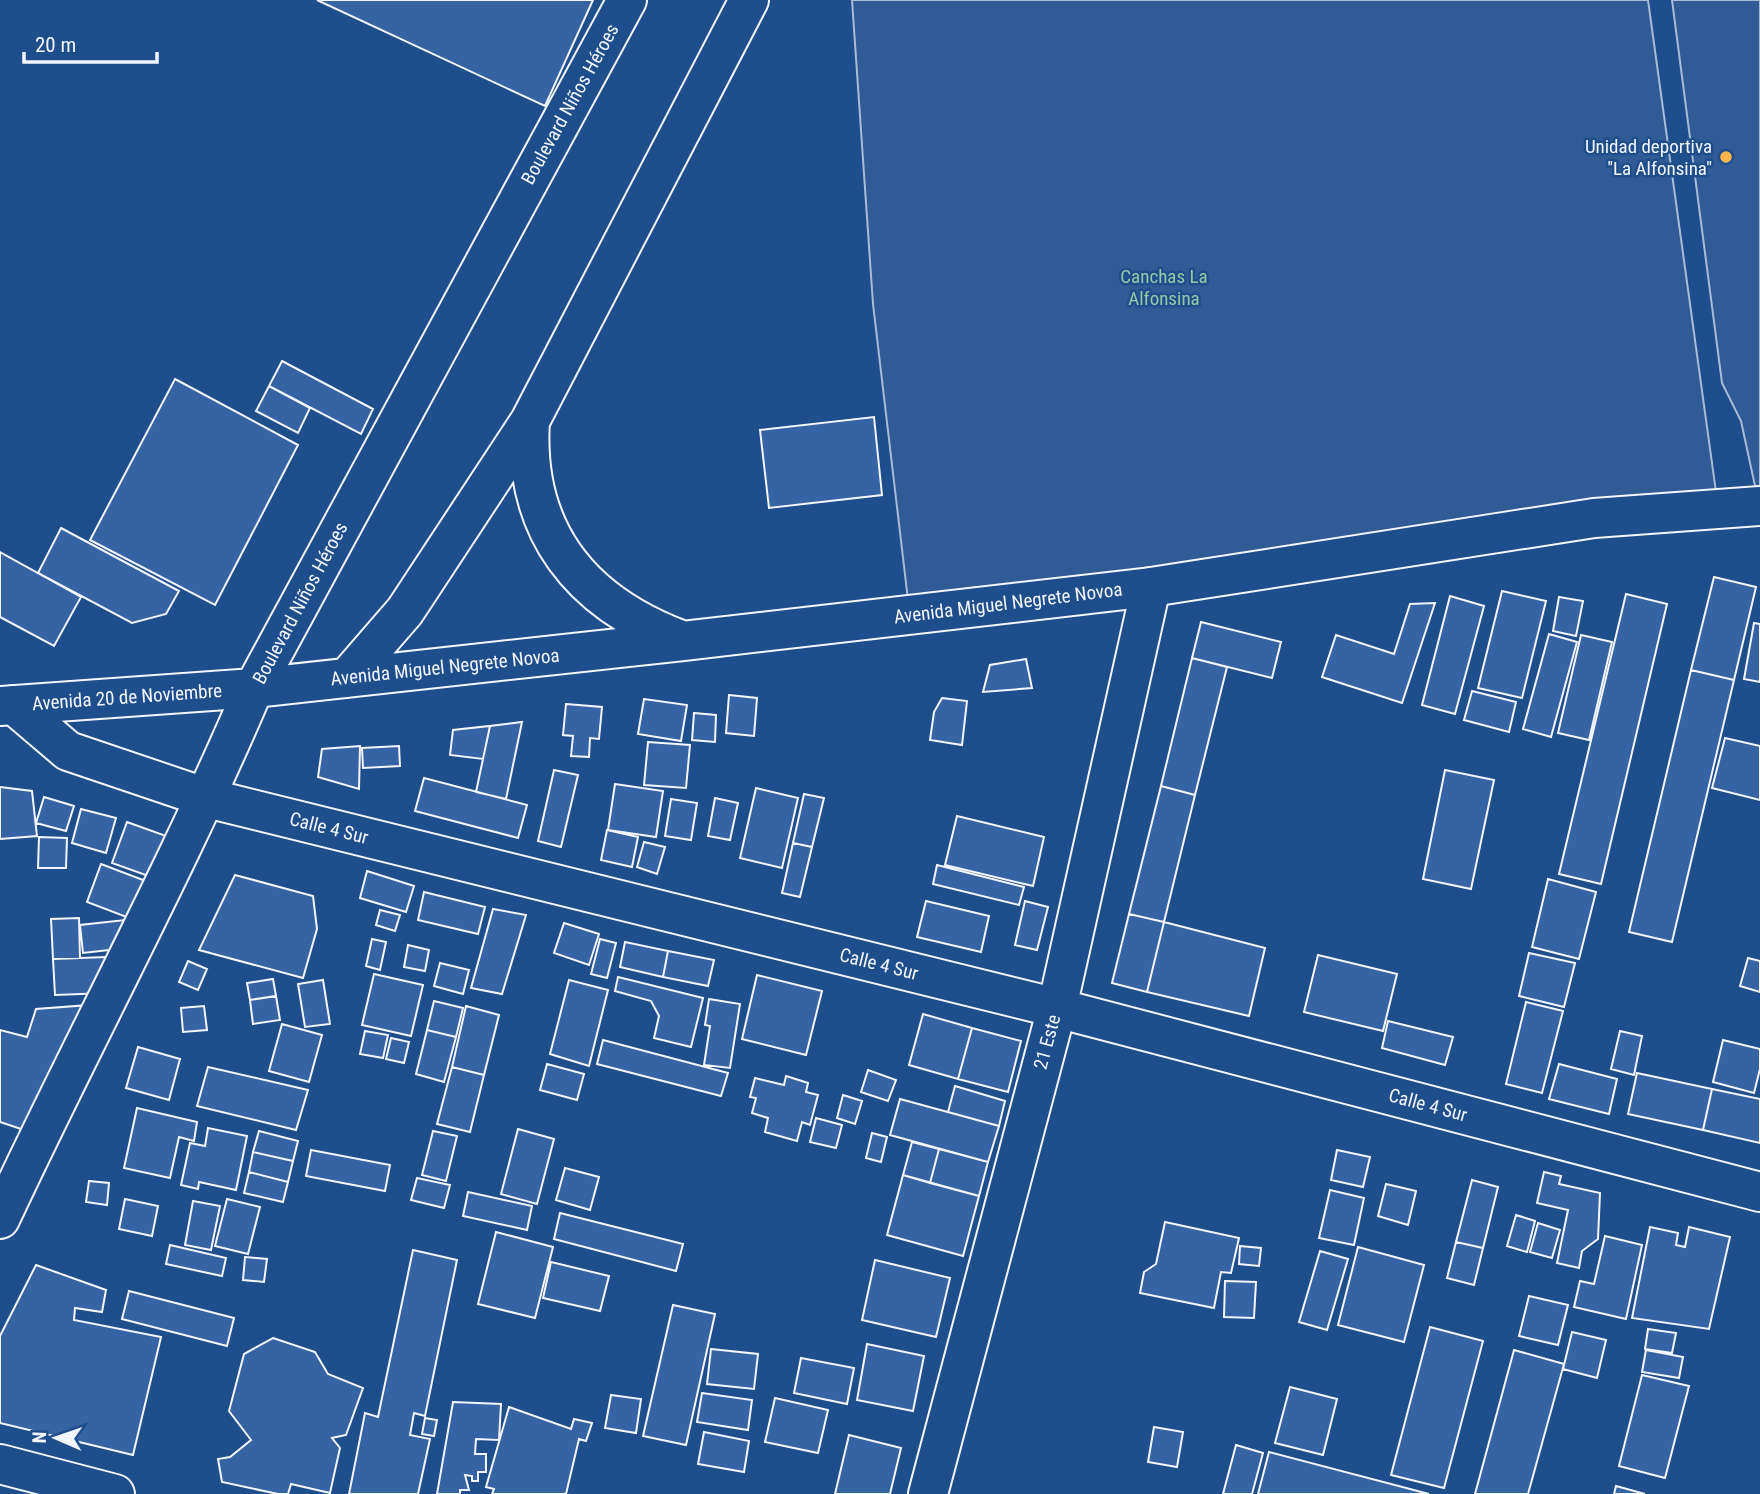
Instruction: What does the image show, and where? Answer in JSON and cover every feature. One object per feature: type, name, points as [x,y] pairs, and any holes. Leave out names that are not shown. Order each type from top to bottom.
[{"type":"main road","name":"Boulevard Niños Héroes","points":[[0,1219],[62,1086],[207,798],[254,688],[627,0]]},
{"type":"main road","points":[[347,678],[405,611],[530,421],[749,0]]},
{"type":"main road","points":[[530,421],[528,451],[531,481],[551,538],[568,564],[592,589],[619,611],[650,628],[683,641]]},
{"type":"main road","name":"Avenida Miguel Negrete Novoa","points":[[254,688],[1151,587],[1594,518],[1760,506]]},
{"type":"main road","name":"21 Este","points":[[928,1494],[1057,1008],[1151,587]]},
{"type":"main road","name":"Avenida 20 de Noviembre","points":[[7,706],[254,688]]},
{"type":"main road","name":"Calle 4 Sur","points":[[7,706],[68,751],[207,798],[1057,1008],[1760,1192]]},
{"type":"main road","points":[[0,1464],[115,1494]]},
{"type":"shaded area","name":"Canchas La Alfonsina","points":[[852,0],[1648,0],[1720,521],[908,600],[873,304]]},
{"type":"shaded area","name":"Unidad deportiva ''La Alfonsina''","points":[[1672,0],[1760,0],[1760,509],[1741,421],[1722,383]]},
{"type":"building","points":[[317,0],[593,0],[545,106]]},
{"type":"building","points":[[282,361],[373,409],[361,434],[269,386]]},
{"type":"building","points":[[175,379],[298,445],[215,605],[90,540]]},
{"type":"building","points":[[269,386],[310,408],[298,433],[256,411]]},
{"type":"building","points":[[874,417],[882,495],[769,508],[760,430]]},
{"type":"building","points":[[61,528],[179,591],[166,614],[132,623],[38,573]]},
{"type":"building","points":[[0,552],[81,597],[54,646],[0,617]]},
{"type":"building","points":[[1714,577],[1756,587],[1734,680],[1691,670]]},
{"type":"building","points":[[1502,591],[1546,601],[1522,698],[1478,688]]},
{"type":"building","points":[[1626,594],[1667,604],[1601,884],[1559,874]]},
{"type":"building","points":[[1450,596],[1484,606],[1455,714],[1422,705]]},
{"type":"building","points":[[1559,597],[1583,601],[1576,636],[1553,631]]},
{"type":"building","points":[[1435,603],[1402,703],[1322,677],[1336,635],[1394,654],[1410,604]]},
{"type":"building","points":[[1201,622],[1281,642],[1272,678],[1192,658]]},
{"type":"building","points":[[1754,623],[1760,624],[1760,682],[1744,679]]},
{"type":"building","points":[[1549,634],[1577,642],[1551,737],[1523,729]]},
{"type":"building","points":[[1581,635],[1612,642],[1589,740],[1558,733]]},
{"type":"building","points":[[1192,658],[1227,667],[1195,795],[1161,786]]},
{"type":"building","points":[[1026,659],[1032,688],[983,692],[990,665]]},
{"type":"building","points":[[1691,670],[1734,680],[1672,942],[1629,932]]},
{"type":"building","points":[[1472,691],[1516,702],[1509,732],[1464,720]]},
{"type":"building","points":[[729,695],[757,698],[754,736],[726,733]]},
{"type":"building","points":[[942,698],[967,701],[962,745],[930,740],[934,712]]},
{"type":"building","points":[[644,699],[687,705],[681,741],[638,734]]},
{"type":"building","points":[[566,704],[602,707],[599,739],[590,738],[589,757],[571,756],[573,736],[563,735]]},
{"type":"building","points":[[694,713],[716,715],[715,742],[692,740]]},
{"type":"building","points":[[522,722],[506,799],[476,792],[490,726]]},
{"type":"building","points":[[490,726],[483,759],[450,755],[453,730]]},
{"type":"building","points":[[1725,738],[1760,746],[1760,800],[1712,788]]},
{"type":"building","points":[[648,742],[690,745],[686,788],[644,785]]},
{"type":"building","points":[[360,746],[359,789],[318,777],[322,749]]},
{"type":"building","points":[[399,746],[400,766],[363,768],[362,748]]},
{"type":"building","points":[[554,770],[578,775],[561,847],[538,841]]},
{"type":"building","points":[[1445,770],[1494,780],[1471,889],[1423,879]]},
{"type":"building","points":[[424,778],[527,805],[518,838],[415,811]]},
{"type":"building","points":[[615,784],[663,791],[656,837],[608,830]]},
{"type":"building","points":[[1161,786],[1195,795],[1164,922],[1129,914]]},
{"type":"building","points":[[0,787],[32,791],[37,836],[0,839]]},
{"type":"building","points":[[756,788],[798,798],[782,868],[740,858]]},
{"type":"building","points":[[804,794],[824,798],[812,847],[793,843]]},
{"type":"building","points":[[44,797],[74,806],[66,831],[36,823]]},
{"type":"building","points":[[715,798],[738,803],[730,840],[708,836]]},
{"type":"building","points":[[671,799],[697,803],[691,840],[665,836]]},
{"type":"building","points":[[81,809],[116,818],[106,853],[72,843]]},
{"type":"building","points":[[957,816],[1044,837],[1033,886],[945,865]]},
{"type":"building","points":[[127,822],[169,837],[154,878],[112,863]]},
{"type":"building","points":[[607,830],[638,837],[632,867],[601,860]]},
{"type":"building","points":[[39,837],[67,838],[66,868],[38,868]]},
{"type":"building","points":[[644,842],[665,847],[657,874],[637,867]]},
{"type":"building","points":[[793,843],[812,847],[800,897],[782,893]]},
{"type":"building","points":[[101,864],[151,883],[137,921],[87,902]]},
{"type":"building","points":[[937,865],[1024,887],[1019,905],[933,884]]},
{"type":"building","points":[[367,871],[414,886],[406,912],[360,898]]},
{"type":"building","points":[[235,875],[313,896],[317,929],[303,978],[199,950]]},
{"type":"building","points":[[1548,879],[1596,892],[1579,959],[1532,947]]},
{"type":"building","points":[[424,892],[485,907],[478,934],[418,920]]},
{"type":"building","points":[[926,901],[989,916],[981,952],[917,937]]},
{"type":"building","points":[[1025,901],[1048,907],[1037,950],[1015,945]]},
{"type":"building","points":[[493,909],[526,915],[502,994],[471,988]]},
{"type":"building","points":[[380,910],[400,915],[395,931],[376,925]]},
{"type":"building","points":[[1129,914],[1164,922],[1147,992],[1112,983]]},
{"type":"building","points":[[79,918],[80,958],[53,959],[51,919]]},
{"type":"building","points":[[125,920],[127,948],[83,953],[80,925]]},
{"type":"building","points":[[1164,922],[1265,948],[1249,1016],[1147,992]]},
{"type":"building","points":[[564,923],[599,934],[589,965],[554,953]]},
{"type":"building","points":[[372,939],[386,942],[380,970],[366,966]]},
{"type":"building","points":[[600,939],[616,943],[607,978],[591,974]]},
{"type":"building","points":[[625,942],[668,951],[663,977],[620,967]]},
{"type":"building","points":[[408,945],[429,950],[425,971],[404,967]]},
{"type":"building","points":[[668,951],[714,960],[708,986],[663,977]]},
{"type":"building","points":[[1529,953],[1575,963],[1564,1007],[1519,996]]},
{"type":"building","points":[[1318,955],[1397,974],[1383,1031],[1304,1012]]},
{"type":"building","points":[[106,957],[107,993],[55,995],[53,959]]},
{"type":"building","points":[[1748,958],[1760,961],[1760,992],[1740,986]]},
{"type":"building","points":[[188,961],[207,969],[198,990],[179,982]]},
{"type":"building","points":[[440,963],[469,970],[463,994],[434,986]]},
{"type":"building","points":[[374,974],[423,985],[411,1036],[362,1025]]},
{"type":"building","points":[[757,975],[822,991],[806,1055],[742,1039]]},
{"type":"building","points":[[618,977],[703,998],[691,1047],[654,1038],[659,1016],[651,1001],[615,991]]},
{"type":"building","points":[[273,979],[276,996],[250,1000],[247,983]]},
{"type":"building","points":[[323,980],[330,1024],[305,1027],[298,984]]},
{"type":"building","points":[[569,980],[608,990],[589,1066],[550,1054]]},
{"type":"building","points":[[276,996],[280,1020],[253,1024],[250,1000]]},
{"type":"building","points":[[709,999],[740,1004],[730,1068],[704,1065],[710,1026],[705,1025]]},
{"type":"building","points":[[434,1001],[463,1008],[456,1037],[427,1030]]},
{"type":"building","points":[[1526,1002],[1563,1011],[1542,1093],[1506,1084]]},
{"type":"building","points":[[90,1005],[27,1131],[0,1122],[0,1030],[27,1037],[36,1009]]},
{"type":"building","points":[[204,1006],[207,1030],[183,1032],[181,1008]]},
{"type":"building","points":[[466,1006],[499,1015],[484,1075],[452,1067]]},
{"type":"building","points":[[923,1014],[972,1028],[958,1079],[909,1065]]},
{"type":"building","points":[[1388,1021],[1453,1037],[1445,1065],[1382,1048]]},
{"type":"building","points":[[282,1024],[322,1035],[309,1082],[269,1071]]},
{"type":"building","points":[[972,1028],[1021,1041],[1008,1092],[958,1079]]},
{"type":"building","points":[[427,1030],[456,1037],[444,1082],[416,1074]]},
{"type":"building","points":[[365,1031],[388,1035],[383,1058],[360,1054]]},
{"type":"building","points":[[1620,1031],[1642,1036],[1634,1075],[1611,1069]]},
{"type":"building","points":[[391,1038],[409,1042],[404,1063],[386,1059]]},
{"type":"building","points":[[603,1040],[728,1073],[721,1096],[597,1064]]},
{"type":"building","points":[[1723,1040],[1760,1049],[1760,1069],[1754,1093],[1713,1082]]},
{"type":"building","points":[[138,1047],[180,1059],[169,1100],[126,1088]]},
{"type":"building","points":[[547,1064],[584,1074],[577,1100],[540,1090]]},
{"type":"building","points":[[1559,1064],[1617,1079],[1609,1114],[1549,1099]]},
{"type":"building","points":[[208,1067],[308,1090],[296,1130],[197,1106]]},
{"type":"building","points":[[452,1067],[484,1075],[470,1132],[437,1124]]},
{"type":"building","points":[[868,1070],[896,1080],[888,1101],[861,1092]]},
{"type":"building","points":[[1637,1073],[1712,1089],[1703,1130],[1628,1114]]},
{"type":"building","points":[[786,1076],[808,1083],[806,1092],[818,1095],[810,1125],[802,1122],[797,1141],[765,1132],[768,1118],[752,1113],[756,1098],[750,1097],[755,1078],[784,1085]]},
{"type":"building","points":[[955,1086],[1005,1101],[999,1126],[948,1112]]},
{"type":"building","points":[[1712,1089],[1760,1099],[1760,1143],[1703,1130]]},
{"type":"building","points":[[843,1095],[862,1101],[855,1124],[837,1118]]},
{"type":"building","points":[[900,1099],[999,1126],[988,1162],[890,1135]]},
{"type":"building","points":[[137,1108],[197,1122],[194,1141],[179,1137],[170,1178],[124,1168]]},
{"type":"building","points":[[816,1118],[842,1125],[836,1148],[810,1142]]},
{"type":"building","points":[[208,1128],[247,1136],[236,1190],[199,1182],[198,1189],[181,1185],[190,1143],[205,1146]]},
{"type":"building","points":[[518,1129],[554,1139],[537,1204],[501,1194]]},
{"type":"building","points":[[259,1131],[298,1141],[293,1161],[253,1152]]},
{"type":"building","points":[[433,1131],[457,1136],[446,1181],[422,1175]]},
{"type":"building","points":[[872,1133],[887,1137],[881,1162],[866,1158]]},
{"type":"building","points":[[912,1142],[939,1149],[930,1183],[903,1175]]},
{"type":"building","points":[[939,1149],[988,1162],[979,1196],[930,1183]]},
{"type":"building","points":[[311,1150],[390,1165],[385,1191],[306,1176]]},
{"type":"building","points":[[1337,1150],[1370,1157],[1363,1187],[1331,1180]]},
{"type":"building","points":[[253,1152],[293,1161],[288,1182],[249,1172]]},
{"type":"building","points":[[565,1168],[599,1177],[590,1210],[556,1200]]},
{"type":"building","points":[[249,1172],[288,1182],[283,1202],[244,1193]]},
{"type":"building","points":[[1544,1172],[1561,1176],[1559,1184],[1600,1193],[1598,1239],[1582,1251],[1579,1268],[1557,1263],[1568,1210],[1537,1203]]},
{"type":"building","points":[[903,1175],[979,1196],[963,1256],[887,1235]]},
{"type":"building","points":[[417,1178],[450,1185],[444,1208],[411,1200]]},
{"type":"building","points":[[1472,1180],[1498,1187],[1483,1248],[1456,1242]]},
{"type":"building","points":[[89,1181],[109,1183],[107,1205],[86,1202]]},
{"type":"building","points":[[1386,1184],[1416,1191],[1408,1225],[1378,1216]]},
{"type":"building","points":[[1330,1190],[1364,1198],[1354,1245],[1319,1238]]},
{"type":"building","points":[[468,1192],[532,1206],[527,1230],[463,1216]]},
{"type":"building","points":[[125,1199],[158,1206],[152,1236],[119,1229]]},
{"type":"building","points":[[227,1199],[260,1207],[248,1254],[215,1246]]},
{"type":"building","points":[[193,1201],[220,1206],[211,1250],[185,1245]]},
{"type":"building","points":[[560,1213],[683,1244],[676,1271],[554,1239]]},
{"type":"building","points":[[1516,1215],[1535,1221],[1527,1252],[1507,1246]]},
{"type":"building","points":[[1165,1222],[1239,1238],[1231,1273],[1221,1272],[1214,1308],[1140,1293],[1144,1272],[1156,1264]]},
{"type":"building","points":[[1538,1223],[1560,1230],[1552,1258],[1530,1252]]},
{"type":"building","points":[[1650,1227],[1678,1233],[1676,1245],[1685,1247],[1689,1227],[1730,1237],[1709,1329],[1632,1318]]},
{"type":"building","points":[[496,1232],[553,1247],[535,1318],[478,1304]]},
{"type":"building","points":[[1605,1236],[1642,1245],[1626,1319],[1574,1307],[1580,1281],[1594,1284]]},
{"type":"building","points":[[1456,1242],[1483,1248],[1474,1285],[1447,1278]]},
{"type":"building","points":[[170,1245],[226,1258],[222,1276],[166,1264]]},
{"type":"building","points":[[1240,1246],[1261,1248],[1259,1266],[1239,1264]]},
{"type":"building","points":[[1358,1247],[1424,1265],[1404,1342],[1338,1325]]},
{"type":"building","points":[[413,1250],[457,1260],[425,1416],[414,1413],[410,1435],[430,1439],[418,1494],[349,1494],[365,1413],[378,1417]]},
{"type":"building","points":[[1320,1251],[1348,1259],[1327,1330],[1299,1322]]},
{"type":"building","points":[[245,1257],[267,1259],[264,1282],[243,1280]]},
{"type":"building","points":[[875,1260],[950,1278],[936,1337],[862,1320]]},
{"type":"building","points":[[551,1262],[609,1276],[600,1311],[543,1298]]},
{"type":"building","points":[[36,1265],[106,1290],[102,1312],[75,1308],[74,1320],[161,1337],[133,1455],[0,1423],[0,1336]]},
{"type":"building","points":[[1225,1281],[1256,1282],[1254,1318],[1224,1317]]},
{"type":"building","points":[[129,1291],[234,1318],[227,1346],[122,1319]]},
{"type":"building","points":[[1529,1296],[1568,1305],[1558,1345],[1519,1336]]},
{"type":"building","points":[[673,1305],[715,1314],[686,1445],[643,1436]]},
{"type":"building","points":[[1430,1327],[1483,1341],[1444,1488],[1391,1475]]},
{"type":"building","points":[[1648,1329],[1676,1333],[1672,1353],[1645,1349]]},
{"type":"building","points":[[1572,1332],[1606,1340],[1597,1378],[1563,1369]]},
{"type":"building","points":[[273,1338],[315,1352],[328,1374],[363,1388],[346,1435],[332,1438],[340,1448],[330,1493],[291,1484],[288,1494],[278,1494],[222,1482],[218,1459],[230,1457],[251,1440],[229,1411],[244,1354]]},
{"type":"building","points":[[867,1344],[924,1356],[913,1411],[857,1400]]},
{"type":"building","points":[[711,1349],[758,1354],[754,1389],[707,1384]]},
{"type":"building","points":[[1514,1350],[1564,1364],[1528,1494],[1475,1494]]},
{"type":"building","points":[[1646,1350],[1683,1357],[1679,1378],[1642,1372]]},
{"type":"building","points":[[801,1358],[854,1368],[847,1404],[794,1393]]},
{"type":"building","points":[[1642,1375],[1689,1386],[1665,1478],[1619,1466]]},
{"type":"building","points":[[1290,1387],[1337,1399],[1323,1455],[1275,1443]]},
{"type":"building","points":[[702,1393],[752,1400],[748,1430],[697,1422]]},
{"type":"building","points":[[611,1395],[641,1399],[636,1433],[605,1428]]},
{"type":"building","points":[[775,1398],[828,1410],[818,1453],[765,1442]]},
{"type":"building","points":[[453,1402],[501,1404],[499,1440],[476,1439],[475,1454],[486,1454],[486,1472],[478,1472],[478,1481],[472,1481],[472,1476],[465,1475],[469,1490],[460,1490],[460,1494],[437,1494]]},
{"type":"building","points":[[509,1407],[571,1429],[574,1419],[592,1423],[586,1441],[579,1439],[566,1494],[492,1494],[494,1489],[486,1487]]},
{"type":"building","points":[[425,1418],[437,1420],[434,1436],[422,1434]]},
{"type":"building","points":[[1154,1427],[1183,1432],[1177,1467],[1148,1462]]},
{"type":"building","points":[[704,1432],[749,1441],[744,1472],[698,1464]]},
{"type":"building","points":[[849,1435],[901,1448],[890,1494],[835,1494]]},
{"type":"building","points":[[1236,1445],[1263,1453],[1252,1494],[1223,1494]]},
{"type":"building","points":[[1269,1452],[1429,1494],[1258,1494]]},
{"type":"building","points":[[1616,1486],[1645,1494],[1614,1494]]},
{"type":"place","name":"Unidad deportiva ''La Alfonsina''","points":[[1726,157]]}]
